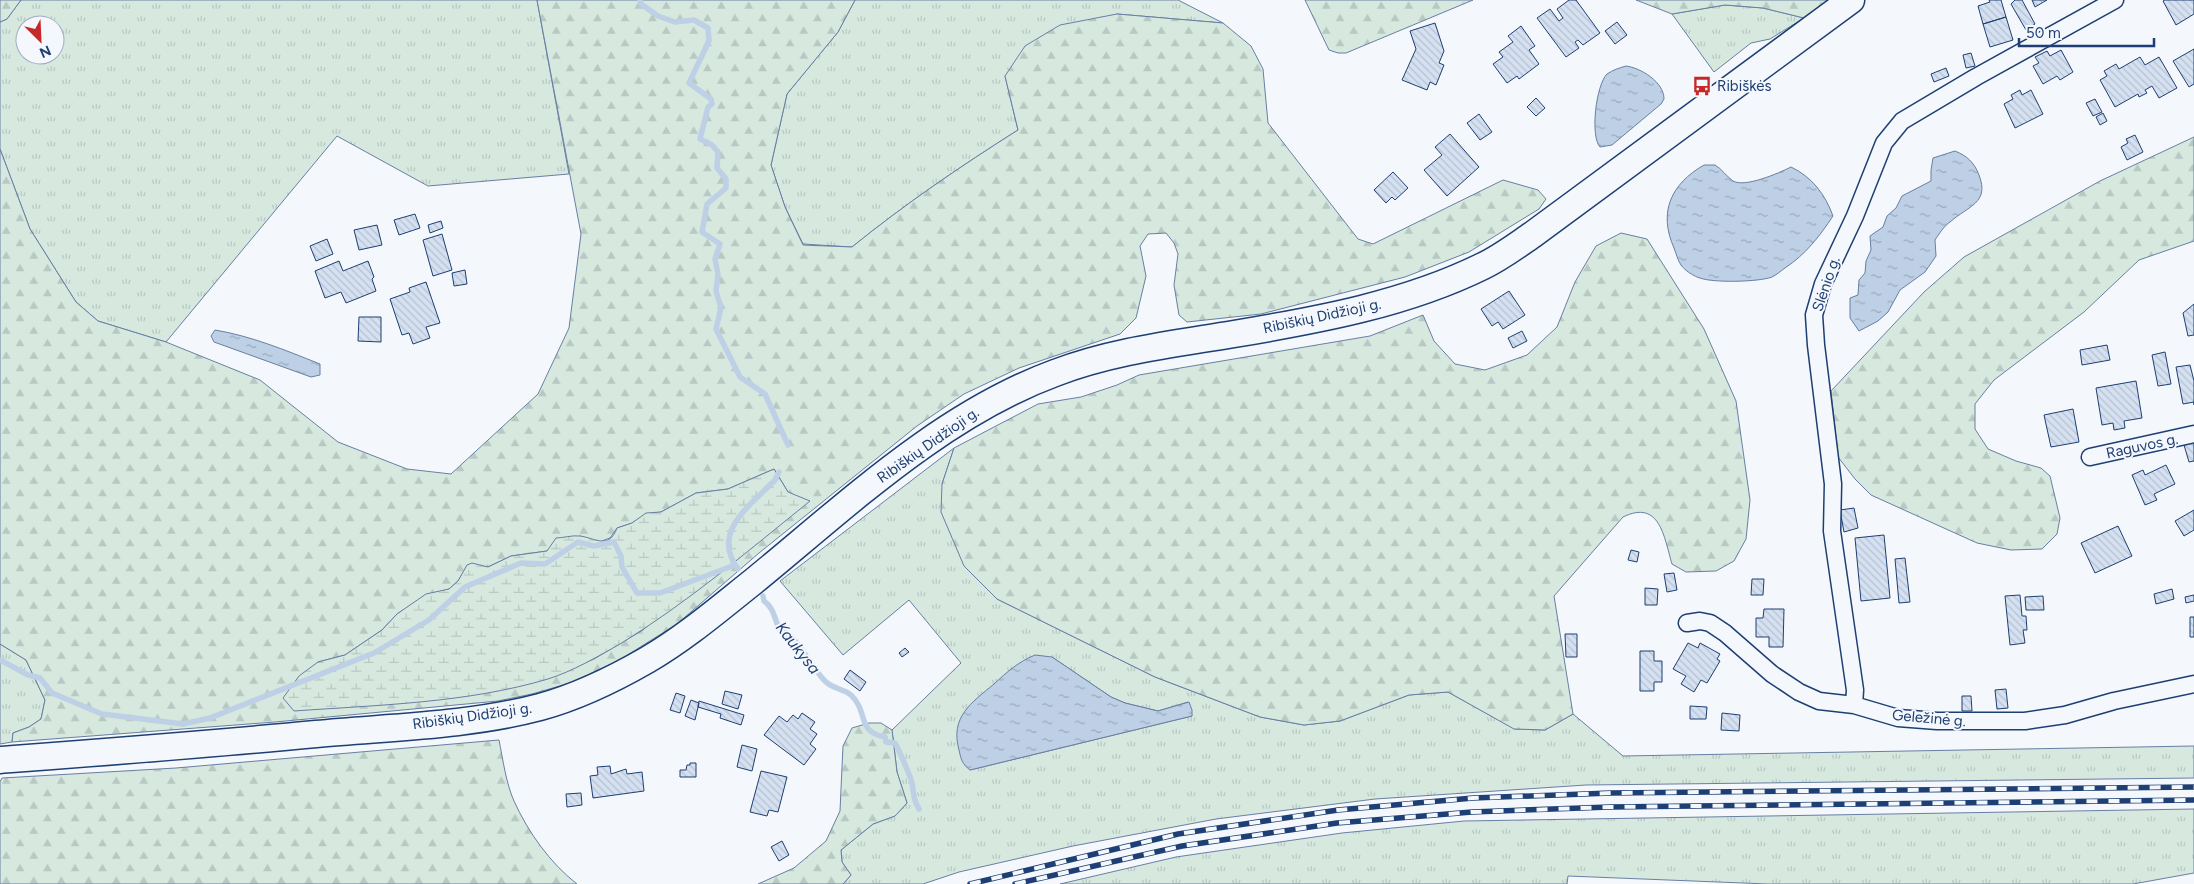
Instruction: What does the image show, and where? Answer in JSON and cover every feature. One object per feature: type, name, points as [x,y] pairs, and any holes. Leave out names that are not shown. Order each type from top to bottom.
[{"type":"main road","name":"Ribiškių Didžioji g.","points":[[0,760],[457,721],[541,706],[590,688],[650,658],[685,634],[729,601],[890,471],[949,427],[982,407],[1025,385],[1098,359],[1276,326],[1382,303],[1429,289],[1486,265],[1532,235],[1851,0]]},
{"type":"street","name":"Slėnio g.","points":[[1854,706],[1855,690],[1832,532],[1833,484],[1816,345],[1814,315],[1823,284],[1854,216],[1884,142],[1902,121],[1976,77],[2115,0]]},
{"type":"street","name":"Raguvos g.","points":[[2090,457],[2194,434]]},
{"type":"street","name":"Geležinė g.","points":[[1688,623],[1700,621],[1710,623],[1725,633],[1772,674],[1799,692],[1819,701],[1854,706],[1898,718],[1937,721],[2025,721],[2065,715],[2114,701],[2194,684]]},
{"type":"green space","points":[[0,0],[21,0],[7,19],[0,22]]},
{"type":"green space","points":[[21,0],[537,0],[569,174],[428,186],[337,136],[166,342],[98,321],[76,302],[30,229],[0,149],[0,22],[7,19]]},
{"type":"green space","points":[[537,0],[855,0],[838,32],[787,94],[771,165],[785,207],[803,245],[852,247],[975,157],[1018,130],[1005,76],[1025,46],[1060,25],[1117,14],[1223,23],[1251,46],[1263,69],[1268,123],[1358,239],[1373,244],[1503,180],[1538,190],[1546,199],[1539,209],[1469,252],[1405,277],[1261,314],[1187,322],[1179,315],[1174,285],[1178,254],[1174,243],[1166,233],[1148,234],[1140,246],[1146,276],[1136,318],[1120,334],[1019,368],[964,394],[917,426],[759,553],[677,624],[618,661],[570,683],[498,701],[275,722],[12,742],[13,733],[29,727],[41,719],[45,700],[26,660],[0,644],[0,149],[30,229],[76,302],[98,321],[166,342],[260,380],[338,442],[407,469],[451,474],[538,394],[569,328],[581,234]],"holes":[[[774,469],[788,492],[643,630],[594,659],[549,678],[492,691],[432,700],[318,662],[345,655],[382,630],[397,614],[411,605],[433,594],[449,589],[458,581],[467,566],[488,567],[511,556],[547,551],[580,536],[599,542],[610,538],[617,528],[632,523],[646,514],[661,512],[696,493],[728,489]]]},
{"type":"green space","points":[[855,0],[1178,0],[1223,23],[1117,14],[1005,76],[1018,130],[975,157],[852,247],[803,244],[785,207],[771,165],[787,94],[838,32]]},
{"type":"green space","points":[[1305,0],[1473,0],[1346,53],[1338,53],[1329,50]]},
{"type":"green space","points":[[1636,0],[1828,0],[1804,18],[1763,8],[1725,5],[1672,14]]},
{"type":"green space","points":[[1725,5],[1763,8],[1804,18],[1770,39],[1751,43],[1714,72],[1672,14]]},
{"type":"green space","points":[[2194,137],[2194,241],[2139,260],[2084,312],[1994,380],[1975,404],[1975,429],[1988,449],[2016,461],[2041,468],[2050,476],[2060,518],[2057,534],[2042,549],[2011,550],[1977,543],[1871,495],[1855,479],[1838,457],[1831,391],[1924,292],[1964,257],[2100,181]]},
{"type":"green space","points":[[1621,233],[1647,239],[1704,329],[1736,401],[1750,500],[1746,539],[1734,561],[1716,571],[1686,572],[1672,564],[1663,533],[1653,517],[1645,513],[1635,513],[1623,517],[1554,596],[1573,714],[1545,730],[1514,729],[1448,692],[1409,695],[1340,721],[1304,725],[1260,717],[1155,677],[997,599],[964,566],[941,512],[942,484],[954,448],[1038,404],[1081,397],[1117,385],[1139,375],[1370,336],[1423,315],[1434,341],[1455,364],[1485,370],[1527,355],[1557,327],[1575,282],[1596,246]]},
{"type":"green space","points":[[954,448],[942,484],[997,599],[1155,677],[1260,717],[1304,725],[1340,721],[1409,695],[1448,692],[1515,729],[1545,730],[1573,714],[1623,756],[2194,746],[2194,778],[1586,785],[1375,799],[1216,819],[1073,846],[959,872],[923,884],[843,884],[851,875],[842,862],[841,850],[873,824],[895,816],[907,803],[897,772],[892,730],[961,663],[909,600],[843,655],[780,581]],"holes":[[[1052,657],[1111,697],[1125,703],[1158,711],[1188,702],[1192,716],[970,770]]]},
{"type":"green space","points":[[774,469],[788,492],[810,501],[717,576],[669,611],[620,644],[576,668],[548,679],[517,687],[422,702],[294,711],[283,698],[299,676],[318,662],[345,655],[382,630],[397,614],[426,594],[449,589],[458,581],[467,565],[472,563],[488,567],[511,556],[547,551],[556,538],[577,536],[606,541],[614,535],[617,528],[632,523],[646,513],[661,512],[696,493],[728,489]]},
{"type":"green space","points":[[0,644],[26,660],[45,700],[41,719],[29,727],[13,733],[12,742],[0,744]]},
{"type":"green space","points":[[869,723],[881,723],[892,730],[897,772],[907,803],[895,816],[873,824],[841,850],[842,862],[851,875],[843,884],[758,884],[794,868],[826,841],[840,811],[843,746],[852,728]]},
{"type":"green space","points":[[499,740],[509,787],[520,813],[549,857],[577,884],[0,884],[0,782],[2,778],[176,768]]},
{"type":"green space","points":[[2194,809],[2194,873],[2133,884],[1768,884],[1568,876],[1567,884],[1060,884],[1176,857],[1342,833],[1464,821]]},
{"type":"water","points":[[1626,66],[1632,67],[1651,77],[1660,87],[1664,99],[1661,104],[1612,145],[1600,147],[1595,132],[1595,122],[1600,89],[1607,74]]},
{"type":"water","points":[[1955,151],[1970,160],[1975,166],[1982,184],[1982,192],[1979,198],[1940,233],[1935,240],[1936,256],[1925,272],[1900,290],[1888,312],[1878,321],[1859,331],[1850,318],[1850,298],[1858,295],[1859,280],[1865,273],[1866,261],[1871,250],[1870,236],[1883,227],[1887,216],[1896,208],[1902,196],[1931,181],[1933,158]]},
{"type":"water","points":[[1704,165],[1715,165],[1733,181],[1738,183],[1762,179],[1791,167],[1799,171],[1817,187],[1826,200],[1833,216],[1806,251],[1793,263],[1772,277],[1757,280],[1715,281],[1698,277],[1681,265],[1669,235],[1667,223],[1671,200],[1676,190],[1683,181]]},
{"type":"water","points":[[215,330],[255,340],[320,364],[320,375],[311,377],[214,342],[211,336]]},
{"type":"water","points":[[1035,655],[1052,657],[1111,697],[1125,703],[1158,711],[1189,702],[1192,716],[970,770],[962,761],[957,738],[957,728],[964,712],[1008,671]]},
{"type":"building","points":[[1569,0],[1576,0],[1600,33],[1583,45],[1578,40],[1575,42],[1579,48],[1566,57],[1537,18],[1550,9],[1559,21],[1563,18],[1557,9]]},
{"type":"building","points":[[1989,0],[2001,0],[2006,17],[1983,24],[1978,6],[1990,2]]},
{"type":"building","points":[[2015,0],[2022,0],[2035,24],[2026,30],[2011,4]]},
{"type":"building","points":[[2032,0],[2047,0],[2035,7]]},
{"type":"building","points":[[2194,0],[2194,14],[2176,25],[2163,1]]},
{"type":"building","points":[[2006,17],[2013,40],[1990,47],[1983,24]]},
{"type":"building","points":[[1617,22],[1627,35],[1615,44],[1605,31]]},
{"type":"building","points":[[1435,23],[1444,51],[1439,63],[1444,65],[1436,85],[1430,82],[1427,90],[1402,80],[1416,49],[1410,31]]},
{"type":"building","points":[[1521,26],[1535,46],[1529,50],[1539,64],[1519,79],[1517,76],[1507,83],[1493,64],[1503,57],[1499,52],[1513,42],[1508,36]]},
{"type":"building","points":[[2194,49],[2194,84],[2189,87],[2173,61]]},
{"type":"building","points":[[2061,50],[2073,72],[2060,80],[2057,76],[2043,84],[2033,66],[2039,63],[2035,57],[2047,51],[2050,56]]},
{"type":"building","points":[[1971,53],[1975,66],[1966,68],[1963,55]]},
{"type":"building","points":[[2140,57],[2145,65],[2159,57],[2177,88],[2159,98],[2152,86],[2145,90],[2147,93],[2139,97],[2138,94],[2115,107],[2100,80],[2107,76],[2104,71],[2116,64],[2119,69]]},
{"type":"building","points":[[1946,68],[1949,76],[1934,82],[1931,74]]},
{"type":"building","points":[[2020,90],[2022,95],[2031,90],[2043,114],[2015,128],[2004,104],[2013,99],[2011,95]]},
{"type":"building","points":[[1536,98],[1545,108],[1536,116],[1527,107]]},
{"type":"building","points":[[2095,99],[2102,112],[2093,116],[2086,103]]},
{"type":"building","points":[[2103,113],[2107,121],[2100,125],[2096,117]]},
{"type":"building","points":[[1479,114],[1492,132],[1480,140],[1467,123]]},
{"type":"building","points":[[1450,134],[1479,167],[1447,196],[1424,170],[1442,155],[1435,147]]},
{"type":"building","points":[[2135,135],[2143,152],[2127,160],[2121,147],[2128,143],[2126,139]]},
{"type":"building","points":[[1393,172],[1408,188],[1395,200],[1392,197],[1386,203],[1374,190]]},
{"type":"building","points":[[415,214],[420,228],[399,235],[394,220]]},
{"type":"building","points":[[441,221],[443,228],[430,233],[428,225]]},
{"type":"building","points":[[377,225],[382,245],[359,250],[354,230]]},
{"type":"building","points":[[442,234],[452,270],[433,276],[423,240]]},
{"type":"building","points":[[327,239],[333,254],[316,261],[310,246]]},
{"type":"building","points":[[339,261],[343,271],[368,261],[374,277],[372,279],[376,291],[346,303],[341,292],[325,298],[315,271]]},
{"type":"building","points":[[465,270],[467,284],[454,286],[452,273]]},
{"type":"building","points":[[426,282],[440,323],[426,327],[430,338],[413,344],[409,333],[402,335],[390,299],[410,292],[409,288]]},
{"type":"building","points":[[1509,291],[1525,315],[1503,329],[1498,322],[1492,326],[1481,309]]},
{"type":"building","points":[[2194,304],[2194,335],[2188,336],[2183,313]]},
{"type":"building","points":[[359,317],[381,317],[381,342],[358,341]]},
{"type":"building","points":[[1522,331],[1527,341],[1513,348],[1508,338]]},
{"type":"building","points":[[2107,345],[2110,360],[2082,365],[2080,350]]},
{"type":"building","points":[[2165,352],[2171,384],[2158,386],[2152,355]]},
{"type":"building","points":[[2190,365],[2194,381],[2194,402],[2183,404],[2176,367]]},
{"type":"building","points":[[2136,381],[2142,418],[2124,421],[2125,428],[2114,430],[2113,423],[2102,425],[2096,388]]},
{"type":"building","points":[[2073,409],[2079,442],[2051,447],[2044,415]]},
{"type":"building","points":[[2194,442],[2194,461],[2189,462],[2184,445]]},
{"type":"building","points":[[2166,465],[2175,484],[2154,494],[2157,500],[2145,505],[2132,475],[2143,470],[2145,475]]},
{"type":"building","points":[[1854,508],[1858,528],[1844,532],[1840,510]]},
{"type":"building","points":[[2194,510],[2194,530],[2184,536],[2175,521]]},
{"type":"building","points":[[2118,526],[2132,556],[2095,573],[2081,543]]},
{"type":"building","points":[[1884,535],[1890,598],[1861,601],[1855,538]]},
{"type":"building","points":[[1631,550],[1639,552],[1637,562],[1628,560]]},
{"type":"building","points":[[1905,558],[1910,602],[1899,603],[1895,559]]},
{"type":"building","points":[[1674,573],[1677,590],[1667,592],[1664,574]]},
{"type":"building","points":[[1752,579],[1764,579],[1763,595],[1751,595]]},
{"type":"building","points":[[1645,588],[1658,589],[1657,605],[1645,605]]},
{"type":"building","points":[[2172,589],[2174,599],[2156,604],[2154,594]]},
{"type":"building","points":[[2020,595],[2022,616],[2026,616],[2027,630],[2023,630],[2025,643],[2010,645],[2005,596]]},
{"type":"building","points":[[2194,595],[2194,601],[2186,603],[2185,597]]},
{"type":"building","points":[[2043,596],[2044,610],[2026,610],[2025,597]]},
{"type":"building","points":[[1764,609],[1784,609],[1783,647],[1769,647],[1769,637],[1756,637],[1756,618],[1763,618]]},
{"type":"building","points":[[2190,617],[2194,617],[2194,637],[2190,637]]},
{"type":"building","points":[[1565,634],[1577,634],[1577,657],[1566,657]]},
{"type":"building","points":[[1688,643],[1698,648],[1700,643],[1720,654],[1717,659],[1720,661],[1707,683],[1701,680],[1694,692],[1681,684],[1686,676],[1673,669]]},
{"type":"building","points":[[905,648],[909,652],[902,657],[899,653]]},
{"type":"building","points":[[1640,651],[1654,651],[1654,661],[1662,661],[1662,682],[1654,682],[1654,691],[1640,691]]},
{"type":"building","points":[[850,670],[866,682],[860,691],[844,679]]},
{"type":"building","points":[[2006,689],[2008,708],[1997,709],[1995,690]]},
{"type":"building","points":[[725,691],[742,695],[738,709],[722,704]]},
{"type":"building","points":[[676,693],[685,696],[680,713],[670,710]]},
{"type":"building","points":[[1962,696],[1971,696],[1972,711],[1962,711]]},
{"type":"building","points":[[691,700],[699,703],[695,720],[685,716]]},
{"type":"building","points":[[699,701],[744,715],[741,725],[720,718],[721,714],[698,707]]},
{"type":"building","points":[[1690,706],[1707,707],[1706,719],[1690,719]]},
{"type":"building","points":[[802,713],[815,722],[810,729],[817,734],[810,744],[816,749],[804,765],[764,735],[779,716],[787,722],[793,715],[798,719]]},
{"type":"building","points":[[1722,713],[1740,715],[1739,731],[1721,730]]},
{"type":"building","points":[[742,745],[757,749],[752,771],[737,767]]},
{"type":"building","points":[[690,763],[696,763],[696,777],[680,777],[680,770],[686,770],[687,765],[690,765]]},
{"type":"building","points":[[610,766],[611,774],[626,769],[627,774],[642,772],[644,791],[593,798],[590,776],[598,775],[597,767]]},
{"type":"building","points":[[761,771],[787,777],[778,812],[769,810],[767,816],[750,812]]},
{"type":"building","points":[[581,793],[582,805],[567,807],[566,794]]},
{"type":"building","points":[[782,841],[789,855],[779,861],[771,847]]},
{"type":"waterway","name":"Kaukysa","points":[[640,0],[641,4],[658,16],[675,22],[694,20],[708,28],[709,41],[689,83],[711,99],[712,104],[708,107],[700,139],[712,145],[718,152],[717,168],[726,179],[726,188],[707,204],[702,232],[720,244],[715,259],[718,274],[716,291],[721,308],[716,329],[740,377],[765,394],[788,445]]},
{"type":"waterway","name":"Kaukysa","points":[[738,569],[731,556],[729,543],[731,531],[745,509],[775,480],[779,472]]},
{"type":"waterway","points":[[0,660],[28,675],[40,678],[52,693],[102,714],[183,724],[210,718],[374,653],[429,620],[465,587],[521,563],[545,564],[578,542],[594,546],[614,542],[621,556],[622,567],[637,593],[660,593],[735,565]]},
{"type":"waterway","name":"Kaukysa","points":[[763,596],[764,601],[772,610],[779,628],[798,644],[824,680],[851,695],[860,708],[866,726],[870,731],[885,737],[886,742],[895,743],[911,780],[919,809]]},
{"type":"railway","points":[[970,884],[1178,834],[1338,810],[1473,798],[1611,793],[2194,787]]},
{"type":"railway","points":[[1015,884],[1182,846],[1337,823],[1472,812],[1610,807],[2194,800]]},
{"type":"place","name":"Ribiškės","points":[[1702,86]]}]
